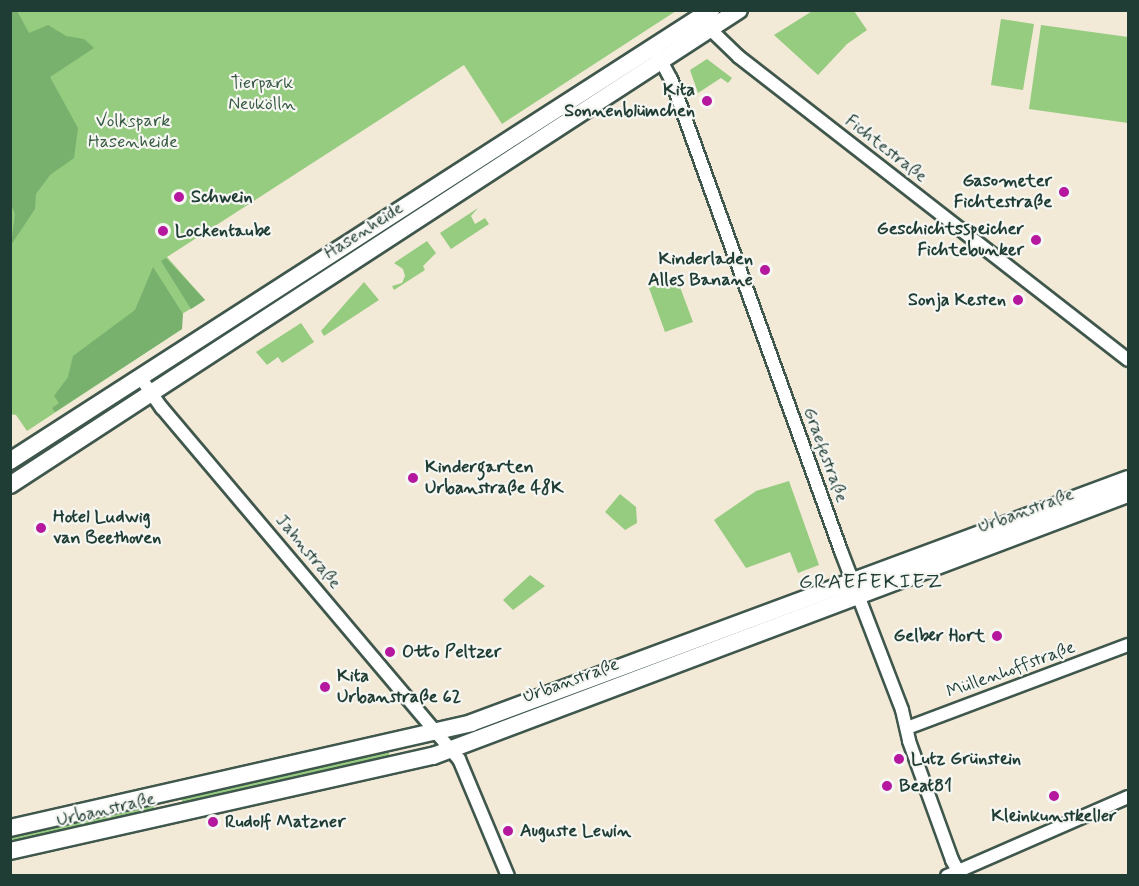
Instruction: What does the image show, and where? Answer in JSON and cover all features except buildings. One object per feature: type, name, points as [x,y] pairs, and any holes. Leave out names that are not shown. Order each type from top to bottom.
[{"type":"main road","name":"Hasenheide","points":[[10,485],[111,417],[613,93],[711,10]]},
{"type":"main road","name":"Hasenheide","points":[[10,461],[603,78],[710,29],[739,10]]},
{"type":"main road","points":[[603,78],[613,93]]},
{"type":"main road","points":[[102,403],[111,417]]},
{"type":"main road","name":"Urbanstraße","points":[[10,851],[399,764],[450,748],[1128,479]]},
{"type":"main road","name":"Urbanstraße","points":[[10,828],[438,733],[1128,494]]},
{"type":"main road","points":[[395,743],[399,764]]},
{"type":"main road","points":[[161,795],[166,816]]},
{"type":"street","name":"Fichtestraße","points":[[710,29],[739,57],[1128,360]]},
{"type":"street","name":"Graefestraße","points":[[657,54],[907,728],[955,874]]},
{"type":"street","name":"Jahnstraße","points":[[140,378],[450,748],[463,766],[508,876]]},
{"type":"street","name":"Müllenhoffstraße","points":[[907,728],[1128,645]]},
{"type":"street","points":[[955,874],[1128,796]]},
{"type":"green space","points":[[814,10],[854,11],[867,30],[847,44],[818,75],[774,35]]},
{"type":"green space","name":"Volkspark Hasenheide","points":[[10,11],[676,11],[502,124],[464,65],[167,257],[205,300],[182,314],[182,329],[27,431],[16,415],[10,414]]},
{"type":"green space","points":[[10,11],[17,11],[29,33],[48,25],[66,36],[84,39],[94,48],[50,77],[78,128],[74,158],[50,175],[36,194],[35,209],[11,245],[15,214],[10,202]]},
{"type":"green space","points":[[1001,19],[1034,24],[1023,90],[991,85]]},
{"type":"green space","points":[[1041,25],[1128,37],[1128,123],[1029,109]]},
{"type":"green space","points":[[707,59],[732,78],[728,83],[721,78],[698,93],[690,70]]},
{"type":"green space","points":[[478,208],[471,216],[475,224],[485,218],[489,224],[451,249],[440,233]]},
{"type":"green space","points":[[427,241],[436,253],[423,266],[425,270],[394,290],[392,286],[402,283],[405,276],[403,269],[394,263]]},
{"type":"green space","points":[[166,258],[205,300],[191,309],[161,261]]},
{"type":"green space","points":[[153,267],[183,314],[182,329],[55,412],[52,408],[59,403],[54,396],[68,377],[73,356],[135,310]]},
{"type":"green space","points":[[364,282],[379,300],[324,336],[321,331]]},
{"type":"green space","points":[[664,282],[680,287],[693,322],[665,332],[649,288]]},
{"type":"green space","points":[[301,323],[314,342],[282,363],[278,357],[267,365],[256,352]]},
{"type":"green space","points":[[789,481],[819,565],[798,573],[790,552],[746,568],[714,520],[756,491]]},
{"type":"green space","points":[[620,494],[636,507],[637,523],[625,530],[605,512]]},
{"type":"green space","points":[[530,575],[545,586],[513,610],[503,600]]},
{"type":"green space","points":[[388,750],[390,757],[183,804],[181,796]]},
{"type":"green space","points":[[154,804],[154,811],[11,843],[10,834]]},
{"type":"place","name":"Kita Sonnenblümchen","points":[[707,101]]},
{"type":"place","name":"Gasometer Fichtestraße","points":[[1064,192]]},
{"type":"place","name":"Schwein","points":[[179,197]]},
{"type":"place","name":"Lockentaube","points":[[163,231]]},
{"type":"place","name":"Geschichtsspeicher Fichtebunker","points":[[1036,240]]},
{"type":"place","name":"Kinderladen Alles Banane","points":[[765,270]]},
{"type":"place","name":"Sonja Kesten","points":[[1018,300]]},
{"type":"place","name":"Kindergarten Urbanstraße 48K","points":[[413,478]]},
{"type":"place","name":"Hotel Ludwig van Beethoven","points":[[41,528]]},
{"type":"place","name":"Gelber Hort","points":[[997,636]]},
{"type":"place","name":"Otto Peltzer","points":[[390,652]]},
{"type":"place","name":"Kita Urbanstraße 62","points":[[325,687]]},
{"type":"place","name":"Lutz Grünstein","points":[[899,759]]},
{"type":"place","name":"Beat81","points":[[887,786]]},
{"type":"place","name":"Kleinkunstkeller","points":[[1054,796]]},
{"type":"place","name":"Rudolf Matzner","points":[[213,822]]},
{"type":"place","name":"Auguste Lewin","points":[[508,831]]},
{"type":"district","name":"GRAEFEKIEZ","points":[[871,582]]},
{"type":"park label","name":"Tierpark Neukölln","points":[[262,94]]}]
